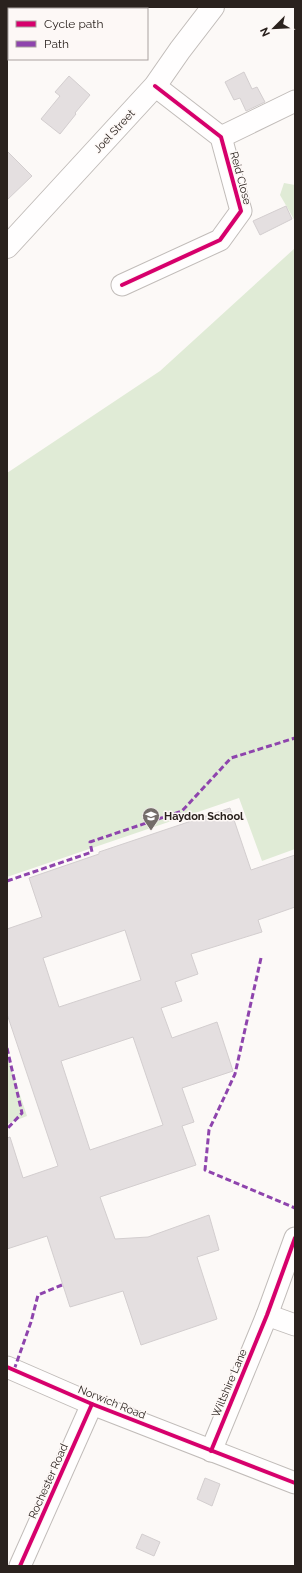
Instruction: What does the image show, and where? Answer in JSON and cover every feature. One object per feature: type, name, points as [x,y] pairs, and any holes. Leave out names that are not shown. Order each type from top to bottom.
[{"type":"main road","name":"Joel Street","points":[[7,247],[156,86],[180,50],[213,7]]},
{"type":"street","points":[[156,86],[221,137],[295,101]]},
{"type":"street","name":"Reid Close","points":[[122,285],[220,240],[241,211],[221,137]]},
{"type":"street","name":"Wiltshire Lane","points":[[211,1451],[267,1315],[295,1238]]},
{"type":"street","points":[[267,1315],[295,1325]]},
{"type":"street","name":"Norwich Road","points":[[7,1367],[92,1404],[211,1451]]},
{"type":"street","name":"Rochester Road","points":[[20,1566],[92,1404]]},
{"type":"street","points":[[211,1451],[295,1483]]},
{"type":"green space","points":[[284,183],[295,185],[295,221],[280,195]]},
{"type":"green space","points":[[295,248],[295,849],[262,861],[239,798],[7,877],[7,473],[160,371]]},
{"type":"green space","points":[[7,1056],[27,1116],[7,1124]]},
{"type":"building","points":[[244,72],[252,89],[257,87],[265,102],[246,111],[240,98],[234,100],[225,82]]},
{"type":"building","points":[[69,76],[90,95],[60,134],[41,119],[60,96],[55,92]]},
{"type":"building","points":[[7,151],[32,176],[7,200]]},
{"type":"building","points":[[286,206],[292,219],[260,235],[253,221]]},
{"type":"building","points":[[230,808],[251,870],[295,855],[295,907],[258,920],[262,932],[191,954],[198,974],[175,982],[182,1001],[161,1008],[172,1038],[217,1022],[233,1071],[182,1088],[194,1122],[182,1126],[196,1165],[100,1197],[115,1239],[148,1237],[209,1215],[219,1250],[197,1257],[217,1319],[141,1345],[123,1291],[70,1307],[47,1236],[7,1249],[7,1138],[10,1137],[23,1178],[58,1166],[7,1014],[7,929],[42,917],[29,878],[99,854],[99,852]],"holes":[[[125,930],[141,980],[59,1007],[43,958]],[[133,1037],[163,1125],[90,1150],[61,1061]]]},
{"type":"building","points":[[205,1478],[220,1484],[212,1506],[197,1499]]},
{"type":"building","points":[[142,1534],[160,1542],[154,1556],[136,1548]]},
{"type":"marked path","points":[[7,881],[92,852],[90,842],[182,811],[231,758],[295,738]]},
{"type":"marked path","points":[[261,958],[235,1074],[209,1130],[205,1170],[295,1208]]},
{"type":"marked path","points":[[7,1048],[22,1113],[7,1129]]},
{"type":"marked path","points":[[14,1370],[31,1322],[38,1295],[62,1285]]},
{"type":"cycle path","points":[[122,285],[220,240],[241,211],[221,137],[155,86]]},
{"type":"cycle path","points":[[211,1451],[267,1315],[295,1238]]},
{"type":"cycle path","points":[[7,1367],[92,1404],[295,1483]]},
{"type":"cycle path","points":[[20,1566],[92,1404]]},
{"type":"place","name":"Haydon School","points":[[151,831]]}]
